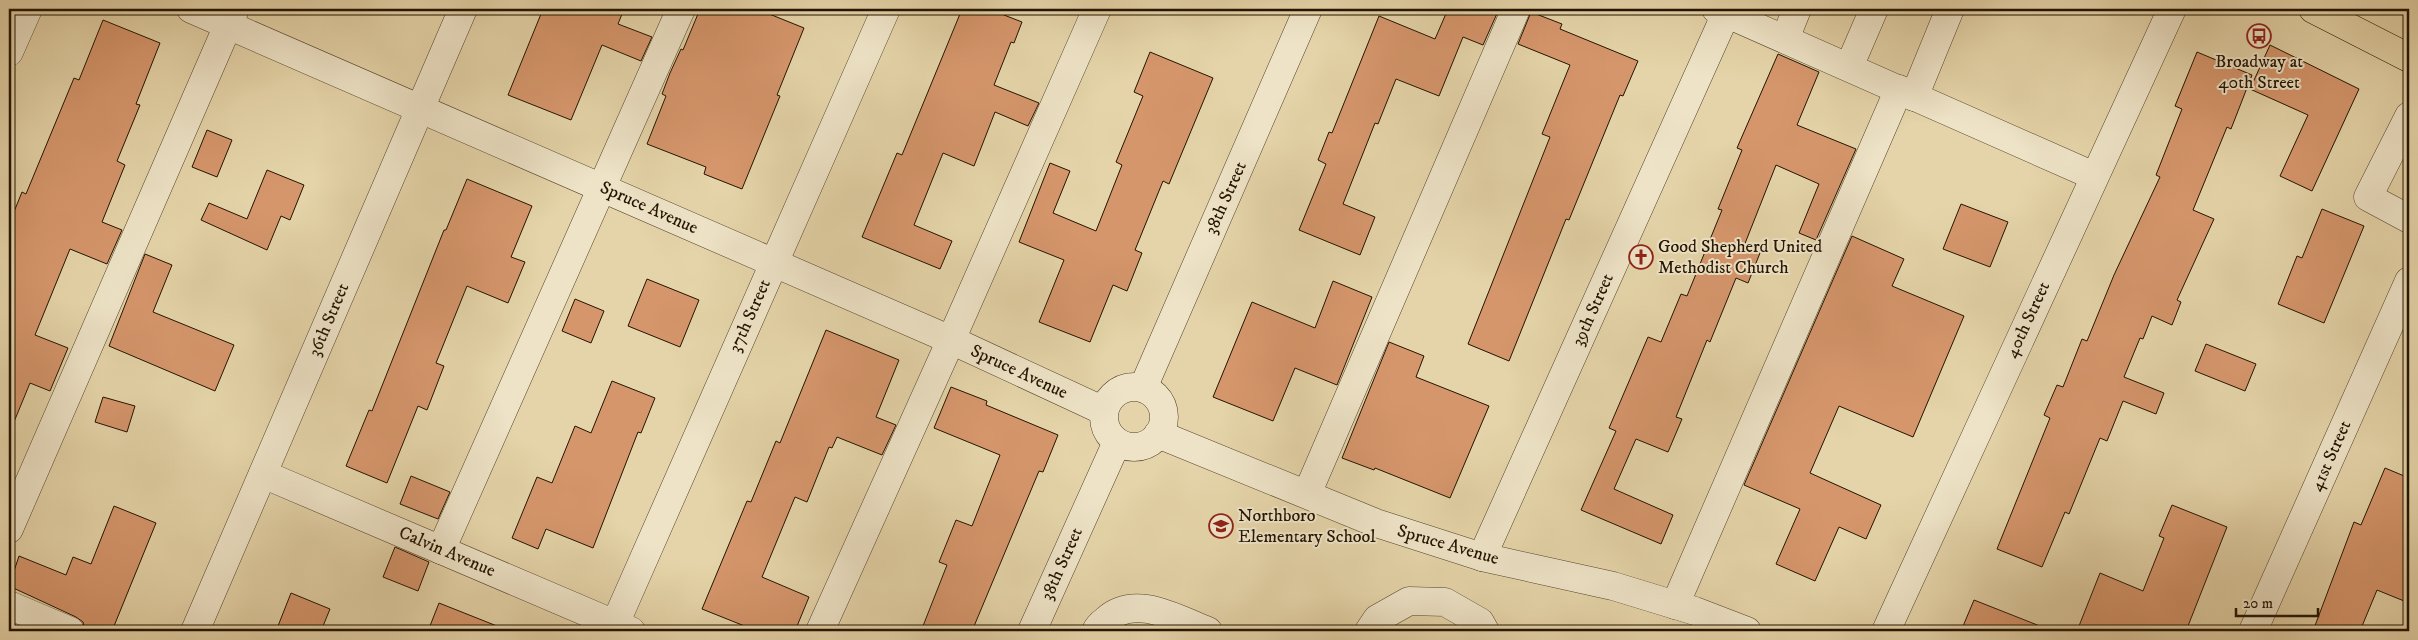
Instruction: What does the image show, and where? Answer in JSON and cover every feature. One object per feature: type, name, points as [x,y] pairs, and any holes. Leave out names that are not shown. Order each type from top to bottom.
[{"type":"main road","points":[[2313,9],[2409,58]]},
{"type":"street","points":[[9,52],[28,9]]},
{"type":"street","name":"Spruce Avenue","points":[[191,9],[232,17],[421,108],[951,340],[1104,411]]},
{"type":"street","name":"36th Street","points":[[195,631],[463,9]]},
{"type":"street","points":[[441,550],[681,9]]},
{"type":"street","name":"37th Street","points":[[623,628],[774,262],[886,9]]},
{"type":"street","points":[[820,631],[1097,9]]},
{"type":"street","name":"38th Street","points":[[1143,388],[1308,9]]},
{"type":"street","points":[[1307,494],[1516,9]]},
{"type":"street","points":[[1785,39],[1797,9]]},
{"type":"street","points":[[1849,68],[1874,9]]},
{"type":"street","points":[[1675,605],[1907,93],[1950,9]]},
{"type":"street","name":"40th Street","points":[[1886,631],[2172,9]]},
{"type":"street","points":[[1723,10],[2094,176]]},
{"type":"street","name":"39th Street","points":[[1482,557],[1723,10]]},
{"type":"street","points":[[9,529],[232,17]]},
{"type":"street","points":[[2409,116],[2368,198],[2409,219]]},
{"type":"street","name":"41st Street","points":[[2253,631],[2409,281]]},
{"type":"street","points":[[1133,386],[1143,388],[1151,392],[1163,406],[1163,425],[1158,434],[1144,445],[1126,446],[1117,442],[1106,428],[1104,411],[1114,394],[1133,386]]},
{"type":"street","name":"Spruce Avenue","points":[[1158,434],[1376,524],[1482,557],[1613,586],[1675,605],[1747,631]]},
{"type":"street","name":"38th Street","points":[[1032,631],[1117,442]]},
{"type":"street","name":"Calvin Avenue","points":[[263,474],[623,628]]},
{"type":"street","points":[[1369,631],[1377,619],[1409,601],[1445,602],[1480,622],[1486,631]]},
{"type":"street","points":[[9,605],[70,631]]},
{"type":"street","points":[[1096,631],[1113,613],[1127,607],[1147,608],[1208,631]]},
{"type":"building","points":[[543,9],[624,9],[618,24],[652,37],[641,61],[602,45],[571,120],[508,95]]},
{"type":"building","points":[[700,9],[757,9],[804,28],[777,95],[780,96],[742,189],[704,174],[706,167],[647,144],[666,96],[662,94],[670,73],[681,49],[683,50]]},
{"type":"building","points":[[962,9],[1006,9],[1004,15],[1022,22],[1014,43],[1011,42],[994,85],[1039,103],[1028,126],[995,112],[974,166],[943,153],[914,225],[952,241],[940,269],[862,237],[897,153],[902,155]]},
{"type":"building","points":[[1448,9],[1499,9],[1483,45],[1463,37],[1439,96],[1396,79],[1378,124],[1375,123],[1343,204],[1375,217],[1360,255],[1299,230],[1326,164],[1318,160],[1329,132],[1332,133],[1379,16],[1435,39]]},
{"type":"building","points":[[1531,12],[1562,24],[1560,29],[1638,61],[1623,96],[1620,95],[1569,220],[1566,219],[1509,361],[1468,344],[1550,137],[1542,134],[1570,65],[1518,44]]},
{"type":"building","points":[[103,20],[160,43],[136,104],[140,105],[117,161],[125,165],[102,222],[122,230],[107,264],[70,249],[35,335],[68,348],[50,391],[30,383],[9,434],[9,224],[22,192],[26,194],[74,78],[79,80]]},
{"type":"building","points":[[2270,45],[2359,89],[2312,191],[2280,176],[2308,115],[2250,89]]},
{"type":"building","points":[[1150,52],[1213,78],[1169,184],[1163,181],[1135,250],[1142,253],[1127,291],[1113,285],[1090,342],[1039,322],[1064,260],[1019,242],[1050,163],[1070,171],[1053,213],[1096,231],[1122,165],[1116,162],[1143,96],[1134,92]]},
{"type":"building","points":[[2197,52],[2252,75],[2231,129],[2227,127],[2193,210],[2214,219],[2177,300],[2181,302],[2172,325],[2152,316],[2143,339],[2140,338],[2124,377],[2164,393],[2156,414],[2123,401],[2107,441],[2100,438],[2069,514],[2065,512],[2042,567],[1997,549],[2050,418],[2044,415],[2057,385],[2063,387],[2082,339],[2087,341],[2114,275],[2160,177],[2156,175],[2182,109],[2175,106]]},
{"type":"building","points":[[1778,54],[1819,72],[1797,125],[1856,149],[1816,240],[1799,233],[1819,184],[1776,165],[1744,246],[1760,253],[1748,283],[1736,278],[1710,342],[1707,340],[1676,417],[1682,419],[1668,452],[1636,439],[1614,489],[1673,515],[1661,544],[1581,510],[1616,431],[1609,428],[1648,337],[1661,342],[1681,294],[1687,296],[1722,210],[1718,209],[1742,150],[1737,148]]},
{"type":"building","points":[[207,130],[232,140],[217,177],[192,167]]},
{"type":"building","points":[[267,170],[304,185],[290,220],[281,216],[267,250],[201,220],[209,203],[247,219]]},
{"type":"building","points":[[467,179],[532,206],[511,257],[525,262],[508,303],[467,286],[436,363],[444,366],[427,410],[418,406],[387,483],[346,466],[369,410],[372,411],[444,230],[446,230]]},
{"type":"building","points":[[1961,204],[2008,222],[1990,267],[1943,249]]},
{"type":"building","points":[[2322,209],[2364,226],[2324,323],[2278,304],[2297,256],[2302,258]]},
{"type":"building","points":[[1852,236],[1904,259],[1892,286],[1964,316],[1913,437],[1839,406],[1810,473],[1881,505],[1866,539],[1839,527],[1815,581],[1776,564],[1800,509],[1744,485]]},
{"type":"building","points":[[145,254],[172,265],[153,312],[234,345],[215,391],[109,346]]},
{"type":"building","points":[[647,279],[699,300],[680,347],[628,326]]},
{"type":"building","points":[[1333,281],[1372,297],[1337,385],[1295,368],[1273,421],[1213,397],[1252,302],[1315,328]]},
{"type":"building","points":[[575,299],[604,311],[591,343],[562,331]]},
{"type":"building","points":[[826,330],[899,360],[876,417],[896,425],[882,455],[837,437],[832,448],[829,447],[807,502],[795,497],[762,577],[809,597],[795,631],[757,631],[702,609],[747,501],[751,502],[776,441],[780,443]]},
{"type":"building","points":[[1389,342],[1424,356],[1416,377],[1489,406],[1450,498],[1375,468],[1374,470],[1342,458]]},
{"type":"building","points":[[2206,344],[2256,364],[2245,391],[2195,371]]},
{"type":"building","points":[[612,381],[655,398],[641,433],[638,432],[593,548],[546,529],[538,549],[512,538],[537,477],[552,483],[575,426],[591,433]]},
{"type":"building","points":[[951,387],[987,401],[986,405],[1058,435],[1043,472],[1039,471],[972,631],[935,631],[923,626],[947,565],[939,562],[956,520],[972,526],[1000,455],[934,428]]},
{"type":"building","points":[[103,397],[135,406],[127,432],[95,422]]},
{"type":"building","points":[[2385,468],[2409,478],[2409,603],[2377,590],[2360,631],[2313,631],[2354,522],[2361,525]]},
{"type":"building","points":[[411,476],[450,492],[438,519],[400,504]]},
{"type":"building","points":[[2172,505],[2227,527],[2186,631],[2077,631],[2100,573],[2143,591],[2164,538],[2159,536]]},
{"type":"building","points":[[114,506],[156,523],[112,631],[85,631],[83,622],[76,617],[9,586],[19,556],[66,575],[73,557],[91,564]]},
{"type":"building","points":[[395,547],[429,562],[418,591],[383,577]]},
{"type":"building","points":[[291,593],[330,609],[321,631],[276,631]]},
{"type":"building","points":[[1974,600],[2050,630],[2050,631],[1961,631]]},
{"type":"building","points":[[439,603],[507,630],[428,631]]},
{"type":"building","points":[[15,625],[31,631],[13,631]]},
{"type":"place","name":"Broadway at 40th Street","points":[[2259,36]]},
{"type":"place","name":"Good Shepherd United Methodist Church","points":[[1641,257]]},
{"type":"place","name":"Northboro Elementary School","points":[[1221,526]]}]
